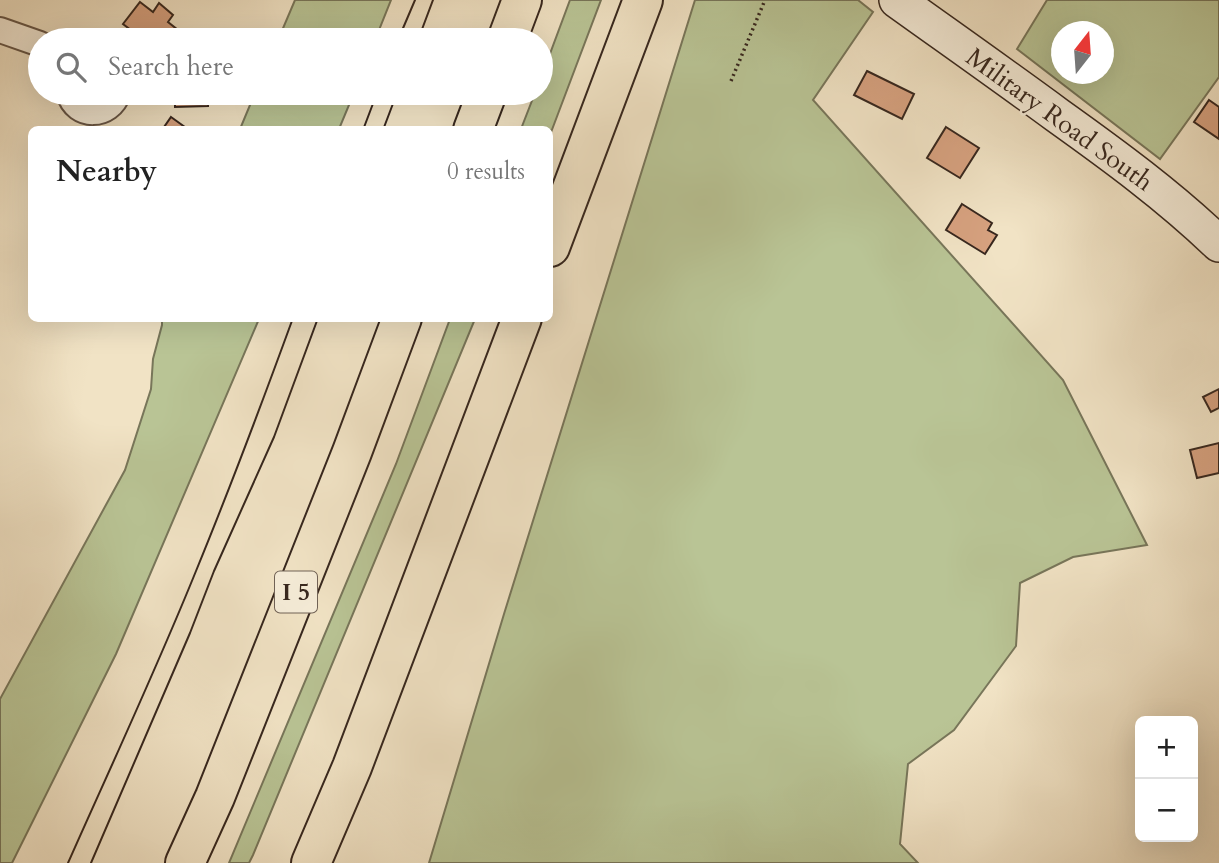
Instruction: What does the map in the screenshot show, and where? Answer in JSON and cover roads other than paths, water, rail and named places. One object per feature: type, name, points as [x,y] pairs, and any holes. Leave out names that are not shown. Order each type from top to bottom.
[{"type":"highway","points":[[512,28],[522,0]]},
{"type":"highway","points":[[553,239],[643,0]]},
{"type":"highway","points":[[475,126],[482,105]]},
{"type":"highway","name":"I 5","points":[[185,863],[215,797],[352,453],[401,322]]},
{"type":"highway","points":[[311,863],[352,767],[520,322]]},
{"type":"main road","name":"Military Road South","points":[[897,0],[1136,173],[1185,212],[1219,244]]},
{"type":"street","points":[[0,30],[28,40]]},
{"type":"street","points":[[75,105],[89,113],[98,113],[112,105]]},
{"type":"tram line","points":[[403,28],[415,0]]},
{"type":"tram line","points":[[422,28],[433,0]]},
{"type":"tram line","points":[[365,126],[372,105]]},
{"type":"tram line","points":[[385,126],[392,105]]},
{"type":"tram line","points":[[68,863],[181,608],[291,322]]},
{"type":"tram line","points":[[91,863],[214,571],[274,437],[317,322]]}]
